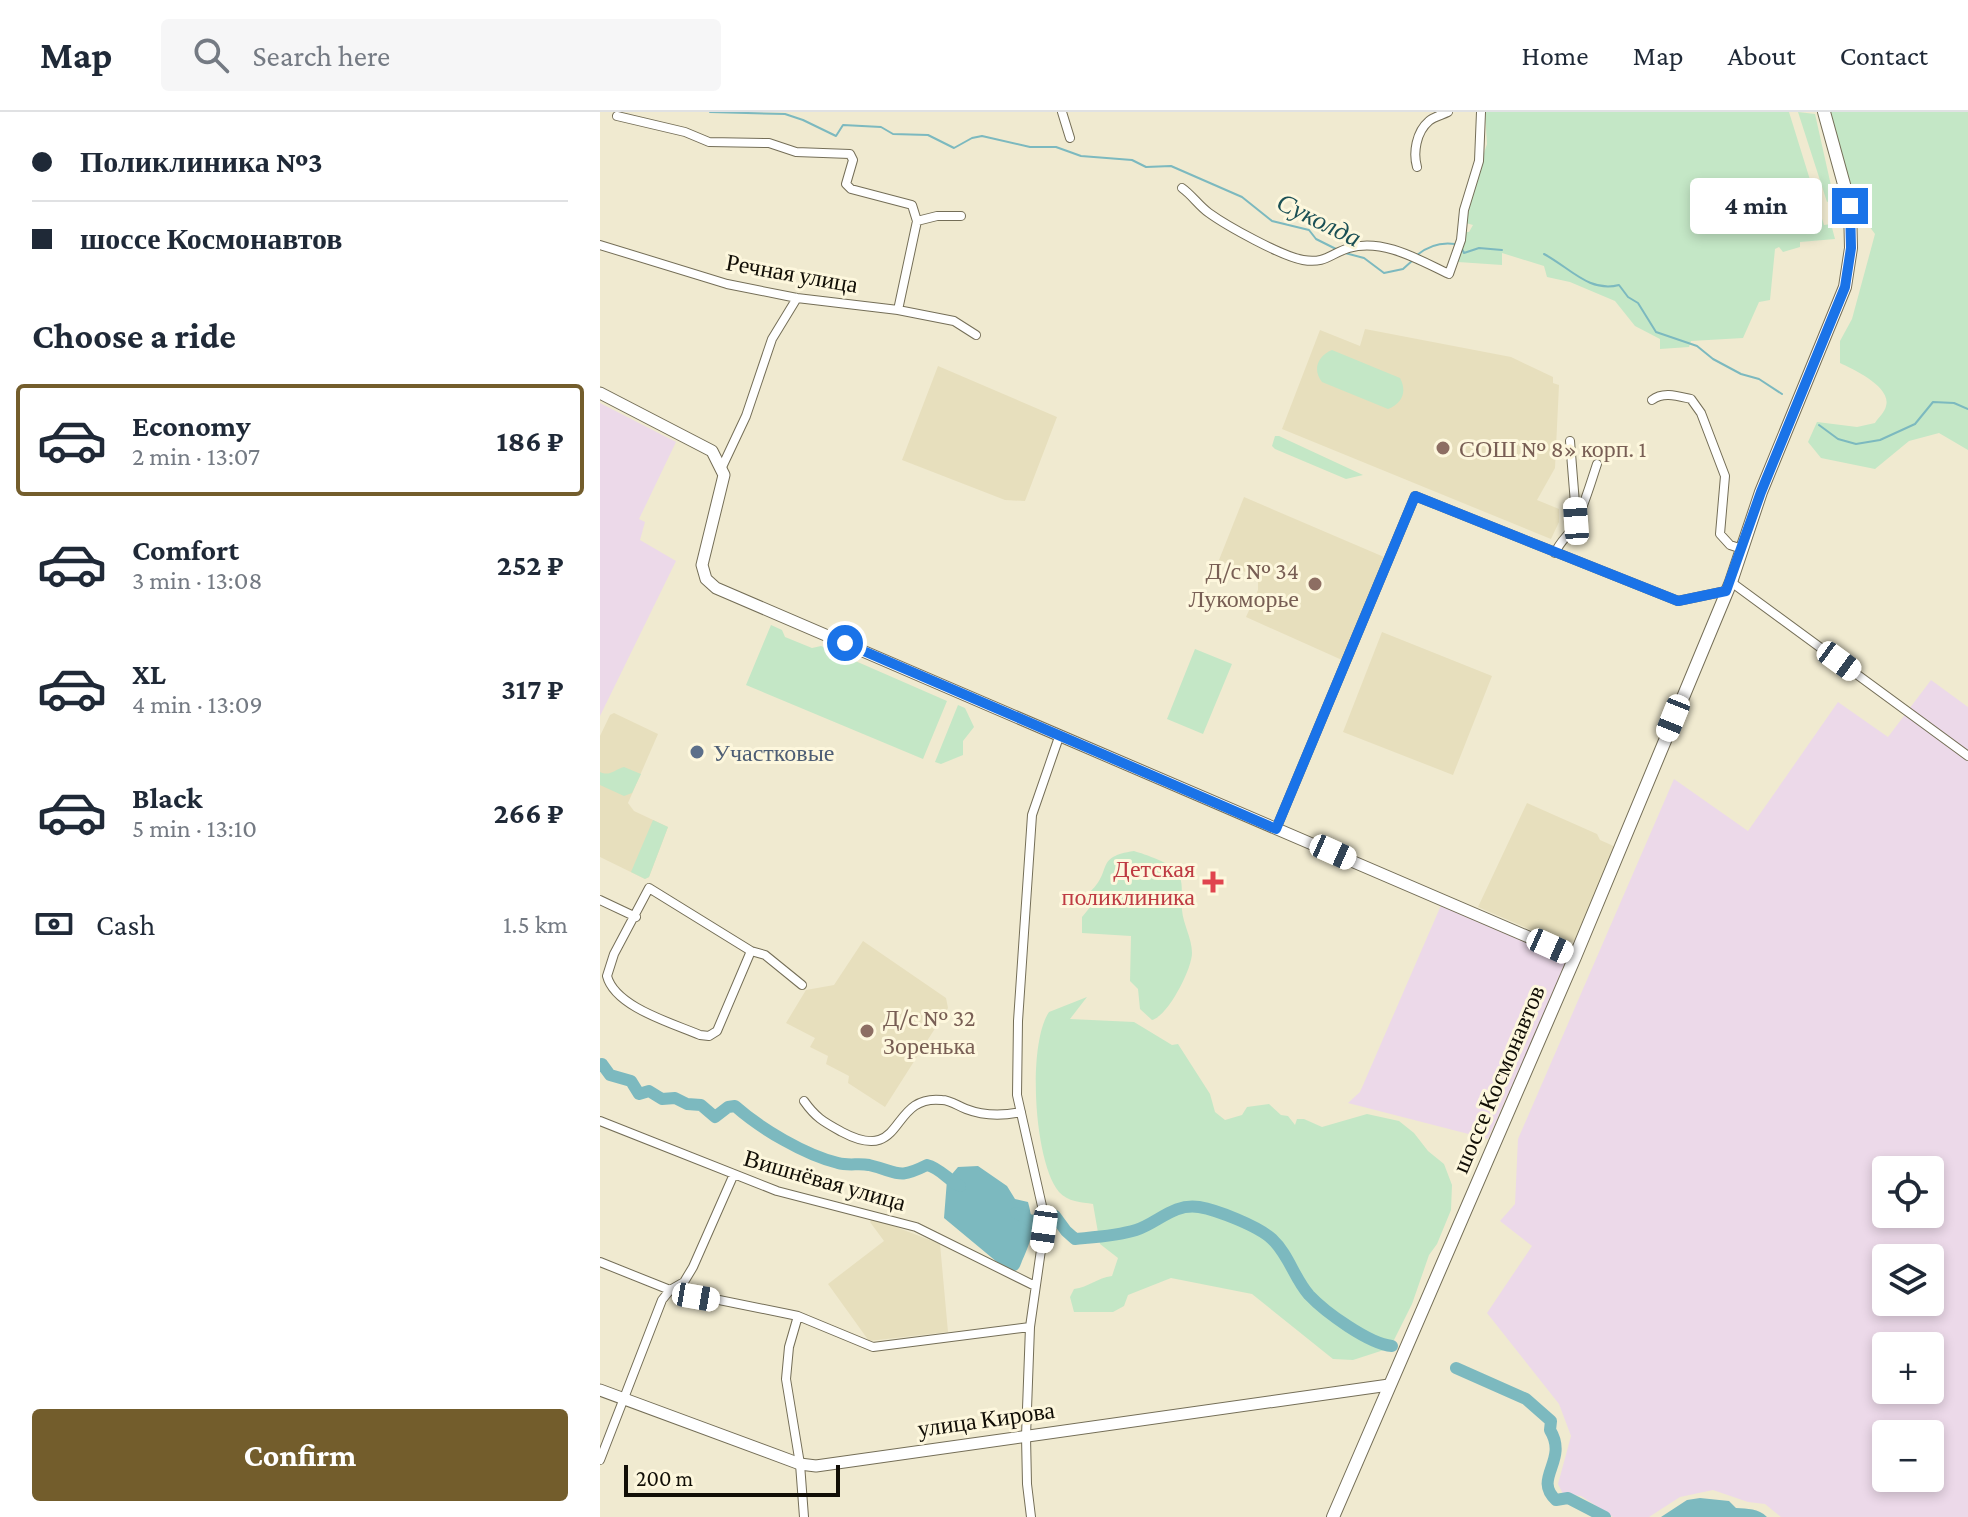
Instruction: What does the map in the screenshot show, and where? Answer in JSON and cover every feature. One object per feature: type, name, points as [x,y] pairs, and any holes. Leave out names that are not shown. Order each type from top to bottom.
[{"type":"main road","name":"шоссе Космонавтов","points":[[1333,1517],[1575,957],[1729,587],[1761,492],[1845,287],[1851,248],[1850,206],[1824,112]]},
{"type":"street","points":[[1062,112],[1070,138]]},
{"type":"street","points":[[1417,167],[1414,154],[1421,134],[1429,121],[1448,112]]},
{"type":"street","points":[[1182,188],[1198,200],[1206,211],[1262,243],[1302,260],[1328,259],[1347,248],[1370,244],[1411,256],[1449,274],[1461,240],[1464,210],[1479,161],[1481,112]]},
{"type":"street","points":[[617,116],[685,132],[709,142],[769,143],[796,152],[850,154],[853,160],[846,184],[851,189],[912,205],[917,221],[898,310]]},
{"type":"street","points":[[917,221],[937,216],[961,216]]},
{"type":"street","name":"Речная улица","points":[[600,245],[727,284],[797,298],[898,310],[954,321],[976,335]]},
{"type":"street","points":[[722,467],[746,416],[772,339],[797,298]]},
{"type":"street","points":[[600,393],[712,451],[722,467],[724,475],[702,565],[706,579],[716,588],[1575,957]]},
{"type":"street","points":[[1652,400],[1656,396],[1671,395],[1691,399],[1701,413],[1725,476],[1720,534],[1730,545],[1742,549]]},
{"type":"street","points":[[1570,441],[1576,521]]},
{"type":"street","points":[[1555,553],[1562,537],[1571,531],[1576,521],[1597,464]]},
{"type":"street","points":[[1276,829],[1415,496],[1678,601],[1729,587],[1968,756]]},
{"type":"street","points":[[1031,1517],[1026,1436],[1030,1327],[1044,1229],[1042,1206],[1017,1095],[1018,1021],[1032,815],[1059,737]]},
{"type":"street","points":[[751,951],[717,1031],[709,1036],[700,1035],[625,1001],[610,986],[607,976],[614,954],[649,888],[751,951],[765,955],[802,985]]},
{"type":"street","points":[[600,900],[636,917]]},
{"type":"street","name":"Вишнёвая улица","points":[[804,1101],[815,1117],[860,1141],[871,1143],[884,1139],[906,1112],[922,1102],[943,1099],[989,1115],[1021,1112]]},
{"type":"street","name":"Вишнёвая улица","points":[[600,1121],[777,1191],[916,1227],[1035,1286]]},
{"type":"street","points":[[600,1460],[662,1300],[670,1290],[684,1282],[693,1267],[734,1174]]},
{"type":"street","points":[[600,1262],[670,1290],[798,1316],[873,1347],[1030,1327]]},
{"type":"street","points":[[798,1316],[789,1347],[786,1379],[800,1464],[804,1517]]},
{"type":"street","name":"улица Кирова","points":[[600,1390],[800,1464],[816,1466],[1389,1385]]},
{"type":"shaded area","name":"СОШ № 8» корп. 1","points":[[1365,329],[1511,357],[1553,377],[1553,383],[1559,385],[1555,468],[1537,500],[1559,509],[1559,522],[1551,539],[1282,429],[1320,330],[1360,346]]},
{"type":"shaded area","points":[[938,366],[1057,417],[1025,501],[1005,500],[902,460]]},
{"type":"shaded area","points":[[600,403],[676,442],[639,519],[645,522],[640,540],[676,561],[600,716]]},
{"type":"shaded area","name":"Д/с № 34 Лукоморье","points":[[1244,497],[1384,557],[1342,660],[1246,617],[1258,590],[1258,578],[1219,560]]},
{"type":"shaded area","points":[[1382,632],[1492,676],[1453,775],[1343,732]]},
{"type":"shaded area","points":[[1931,680],[1968,707],[1968,1517],[1781,1517],[1765,1504],[1748,1502],[1713,1490],[1680,1497],[1649,1517],[1613,1517],[1581,1496],[1563,1494],[1558,1484],[1571,1436],[1559,1404],[1487,1313],[1532,1246],[1500,1221],[1515,1204],[1518,1139],[1674,779],[1748,831],[1838,702],[1888,737]]},
{"type":"shaded area","points":[[614,713],[658,734],[628,803],[634,811],[668,827],[649,877],[645,879],[600,857],[600,736]]},
{"type":"shaded area","points":[[1527,803],[1597,834],[1600,840],[1618,848],[1580,940],[1554,940],[1478,907]]},
{"type":"shaded area","points":[[1442,903],[1568,961],[1488,1139],[1348,1103],[1360,1092]]},
{"type":"shaded area","name":"Д/с № 32 Зоренька","points":[[863,941],[946,998],[948,1008],[885,1107],[848,1083],[849,1076],[826,1064],[828,1056],[810,1047],[815,1038],[786,1023],[806,990],[834,985]]},
{"type":"shaded area","points":[[873,1218],[940,1244],[948,1332],[869,1341],[828,1284],[884,1241],[870,1222]]},
{"type":"green space","points":[[1485,112],[1789,112],[1824,225],[1831,224],[1835,239],[1800,242],[1800,247],[1783,252],[1779,247],[1775,249],[1770,300],[1759,302],[1743,338],[1691,341],[1689,347],[1660,349],[1660,339],[1635,326],[1615,301],[1570,282],[1547,277],[1544,266],[1502,253],[1502,265],[1458,262],[1466,232],[1473,225],[1466,223],[1487,144]]},
{"type":"green space","points":[[1798,112],[1815,114],[1834,199],[1827,202]]},
{"type":"green space","points":[[1831,112],[1968,112],[1968,450],[1939,433],[1909,441],[1875,469],[1821,458],[1808,442],[1817,422],[1857,427],[1875,423],[1886,406],[1886,399],[1878,386],[1840,363],[1840,341],[1852,319],[1875,234],[1852,191]]},
{"type":"green space","points":[[1332,350],[1400,378],[1403,387],[1400,400],[1388,409],[1322,382],[1317,372],[1318,363]]},
{"type":"green space","points":[[1275,436],[1363,475],[1346,479],[1275,449],[1272,446]]},
{"type":"green space","points":[[771,625],[782,630],[785,637],[812,648],[821,646],[947,701],[923,759],[746,685]]},
{"type":"green space","points":[[1195,649],[1232,664],[1203,734],[1167,719]]},
{"type":"green space","points":[[958,705],[965,708],[974,727],[963,741],[963,755],[941,764],[935,762]]},
{"type":"green space","points":[[624,767],[641,774],[632,793],[624,796],[600,785],[600,772],[610,773]]},
{"type":"green space","points":[[653,820],[668,827],[649,877],[645,879],[631,872]]},
{"type":"green space","points":[[1134,851],[1165,863],[1178,873],[1182,885],[1183,915],[1192,947],[1188,970],[1178,991],[1165,1010],[1152,1020],[1140,1009],[1138,989],[1130,981],[1131,936],[1082,933],[1082,917],[1096,900],[1091,891],[1109,861]]},
{"type":"green space","points":[[1087,997],[1070,1019],[1134,1022],[1172,1045],[1178,1044],[1210,1094],[1215,1112],[1225,1120],[1242,1115],[1247,1107],[1269,1104],[1281,1115],[1288,1116],[1295,1125],[1297,1119],[1304,1119],[1322,1127],[1367,1114],[1399,1121],[1444,1164],[1452,1185],[1451,1210],[1390,1348],[1353,1360],[1333,1359],[1252,1294],[1171,1278],[1128,1295],[1124,1306],[1113,1312],[1074,1312],[1070,1297],[1074,1289],[1112,1276],[1118,1258],[1100,1244],[1093,1204],[1066,1198],[1050,1177],[1039,1131],[1036,1076],[1042,1028],[1049,1012]]},
{"type":"water","points":[[978,1166],[1007,1186],[1015,1199],[1028,1202],[1032,1219],[1031,1238],[1015,1271],[1009,1272],[944,1218],[947,1180],[958,1167]]},
{"type":"water","points":[[1687,1500],[1729,1501],[1736,1508],[1756,1510],[1767,1517],[1661,1517]]},
{"type":"waterway","name":"Суколда","points":[[710,112],[785,114],[836,136],[843,125],[881,127],[893,134],[928,135],[954,148],[982,136],[1030,147],[1056,147],[1081,156],[1132,160],[1146,167],[1171,166],[1242,197],[1272,221],[1309,230],[1316,239],[1336,249]]},
{"type":"waterway","name":"Суколда","points":[[1417,255],[1435,245],[1455,244]]},
{"type":"waterway","name":"Суколда","points":[[1461,247],[1464,253],[1479,248],[1502,250]]},
{"type":"waterway","name":"Суколда","points":[[1345,253],[1364,258],[1384,273],[1403,269],[1413,260]]},
{"type":"waterway","name":"Суколда","points":[[1544,254],[1589,282],[1619,285],[1628,297],[1638,303],[1656,332],[1697,346],[1713,359],[1741,374],[1759,379],[1782,394]]},
{"type":"waterway","name":"Суколда","points":[[1819,425],[1838,439],[1856,444],[1880,440],[1915,424],[1933,402],[1954,403],[1968,409]]},
{"type":"waterway","points":[[600,1066],[602,1064],[610,1075],[631,1081],[639,1094],[649,1091],[662,1099],[675,1098],[687,1104],[701,1105],[715,1117],[728,1107],[735,1106],[784,1140],[825,1159],[898,1173],[927,1165],[960,1186]]},
{"type":"waterway","points":[[1016,1213],[1031,1221],[1055,1216],[1075,1239],[1136,1230],[1181,1208],[1199,1207],[1226,1215],[1272,1239],[1309,1295],[1325,1310],[1372,1340],[1392,1346]]},
{"type":"waterway","points":[[1456,1368],[1526,1399],[1551,1421],[1550,1430],[1556,1451],[1549,1476],[1550,1492],[1556,1500],[1568,1498],[1605,1517]]},
{"type":"place","name":"СОШ № 8» корп. 1","points":[[1443,448]]},
{"type":"place","name":"Д/с № 34 Лукоморье","points":[[1315,584]]},
{"type":"place","name":"Участковые","points":[[697,752]]},
{"type":"place","name":"Детская поликлиника","points":[[1213,882]]},
{"type":"place","name":"Д/с № 32 Зоренька","points":[[867,1031]]},
{"type":"route","points":[[845,643],[1276,829],[1415,496],[1678,601],[1726,591],[1761,492],[1845,287],[1851,248],[1850,206]]}]
